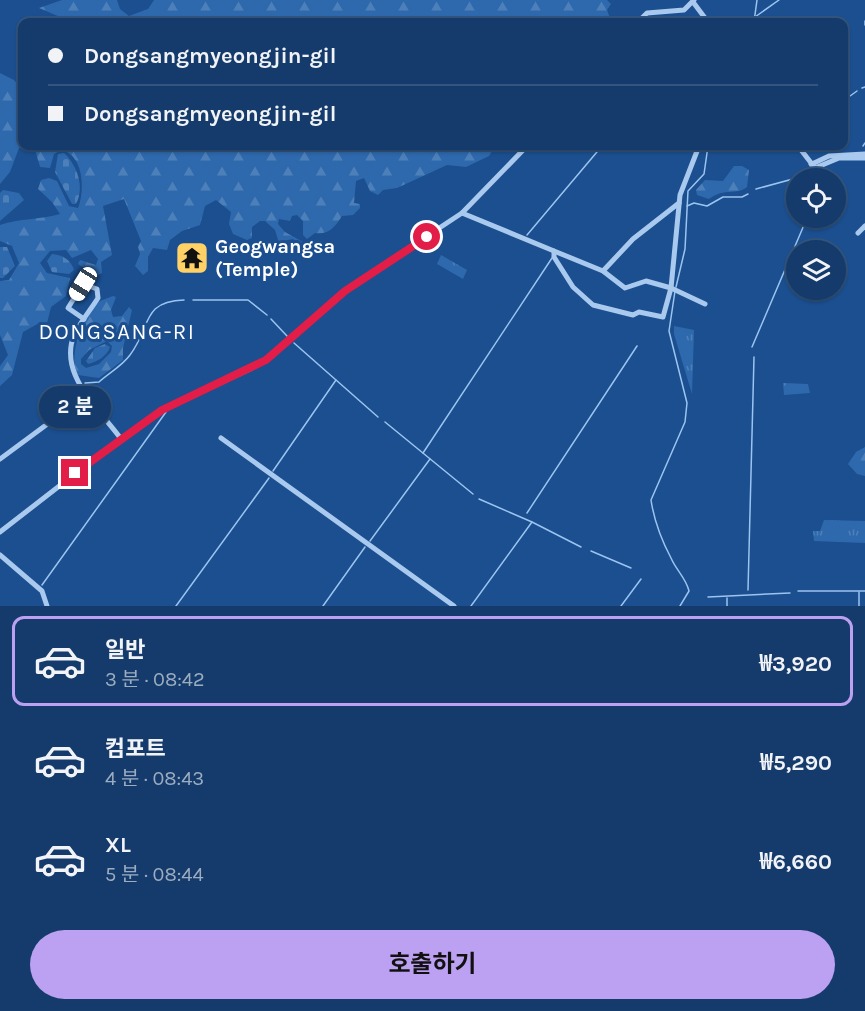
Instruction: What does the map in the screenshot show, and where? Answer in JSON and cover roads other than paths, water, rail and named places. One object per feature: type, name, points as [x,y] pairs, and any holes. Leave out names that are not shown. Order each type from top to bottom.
[{"type":"street","points":[[642,18],[647,13],[684,10],[693,1],[704,18]]},
{"type":"street","points":[[0,532],[121,438],[162,410],[266,360],[345,291],[462,213],[523,150]]},
{"type":"street","points":[[554,251],[554,257],[573,287],[593,305],[633,315],[639,312],[663,318],[674,290],[679,203],[683,183],[697,150]]},
{"type":"street","points":[[801,150],[814,166],[839,158],[865,156]]},
{"type":"street","points":[[603,271],[633,239],[679,203]]},
{"type":"street","points":[[462,213],[603,271],[625,288],[646,281],[705,304]]},
{"type":"street","points":[[858,232],[865,226]]},
{"type":"street","points":[[84,319],[68,308],[83,284],[97,289],[98,298],[74,338],[70,357],[72,371],[121,438]]},
{"type":"street","points":[[0,459],[88,394]]},
{"type":"street","points":[[221,438],[454,606]]},
{"type":"street","points":[[0,555],[42,591],[47,606]]},
{"type":"waterway","points":[[755,18],[757,0]]},
{"type":"waterway","points":[[755,17],[779,0]]},
{"type":"waterway","points":[[848,97],[857,91]]},
{"type":"waterway","points":[[527,235],[599,150]]},
{"type":"waterway","points":[[676,287],[685,249],[688,191],[704,174],[707,150]]},
{"type":"waterway","points":[[756,189],[815,173],[809,164]]},
{"type":"waterway","points":[[687,206],[694,203],[707,206],[723,197],[742,197],[748,194]]},
{"type":"waterway","points":[[752,347],[803,228]]},
{"type":"waterway","points":[[423,453],[552,258]]},
{"type":"waterway","points":[[675,291],[669,331],[687,403],[685,422],[651,500],[662,537],[689,591],[680,606]]},
{"type":"waterway","points":[[85,383],[99,382],[127,359],[137,345],[149,318],[160,305],[184,300]]},
{"type":"waterway","points":[[193,300],[248,300],[267,315]]},
{"type":"waterway","points":[[271,319],[287,336]]},
{"type":"waterway","points":[[294,343],[378,417]]},
{"type":"waterway","points":[[527,513],[637,346]]},
{"type":"waterway","points":[[748,590],[754,357]]},
{"type":"waterway","points":[[273,471],[336,380]]},
{"type":"waterway","points":[[42,585],[166,412]]},
{"type":"waterway","points":[[385,422],[473,494]]},
{"type":"waterway","points":[[370,541],[430,459]]},
{"type":"waterway","points":[[176,606],[269,478]]},
{"type":"waterway","points":[[479,499],[581,547]]},
{"type":"waterway","points":[[471,606],[532,522]]},
{"type":"waterway","points":[[323,606],[365,547]]},
{"type":"waterway","points":[[591,551],[631,568]]},
{"type":"waterway","points":[[621,606],[641,579]]},
{"type":"waterway","points":[[798,591],[865,591]]},
{"type":"waterway","points":[[859,592],[859,606]]},
{"type":"waterway","points":[[708,597],[790,593]]},
{"type":"waterway","points":[[727,598],[727,606]]},
{"type":"place","name":"Geogwangsa (Temple)","points":[[192,258]]},
{"type":"district","name":"DONGSANG-RI","points":[[117,331]]}]
